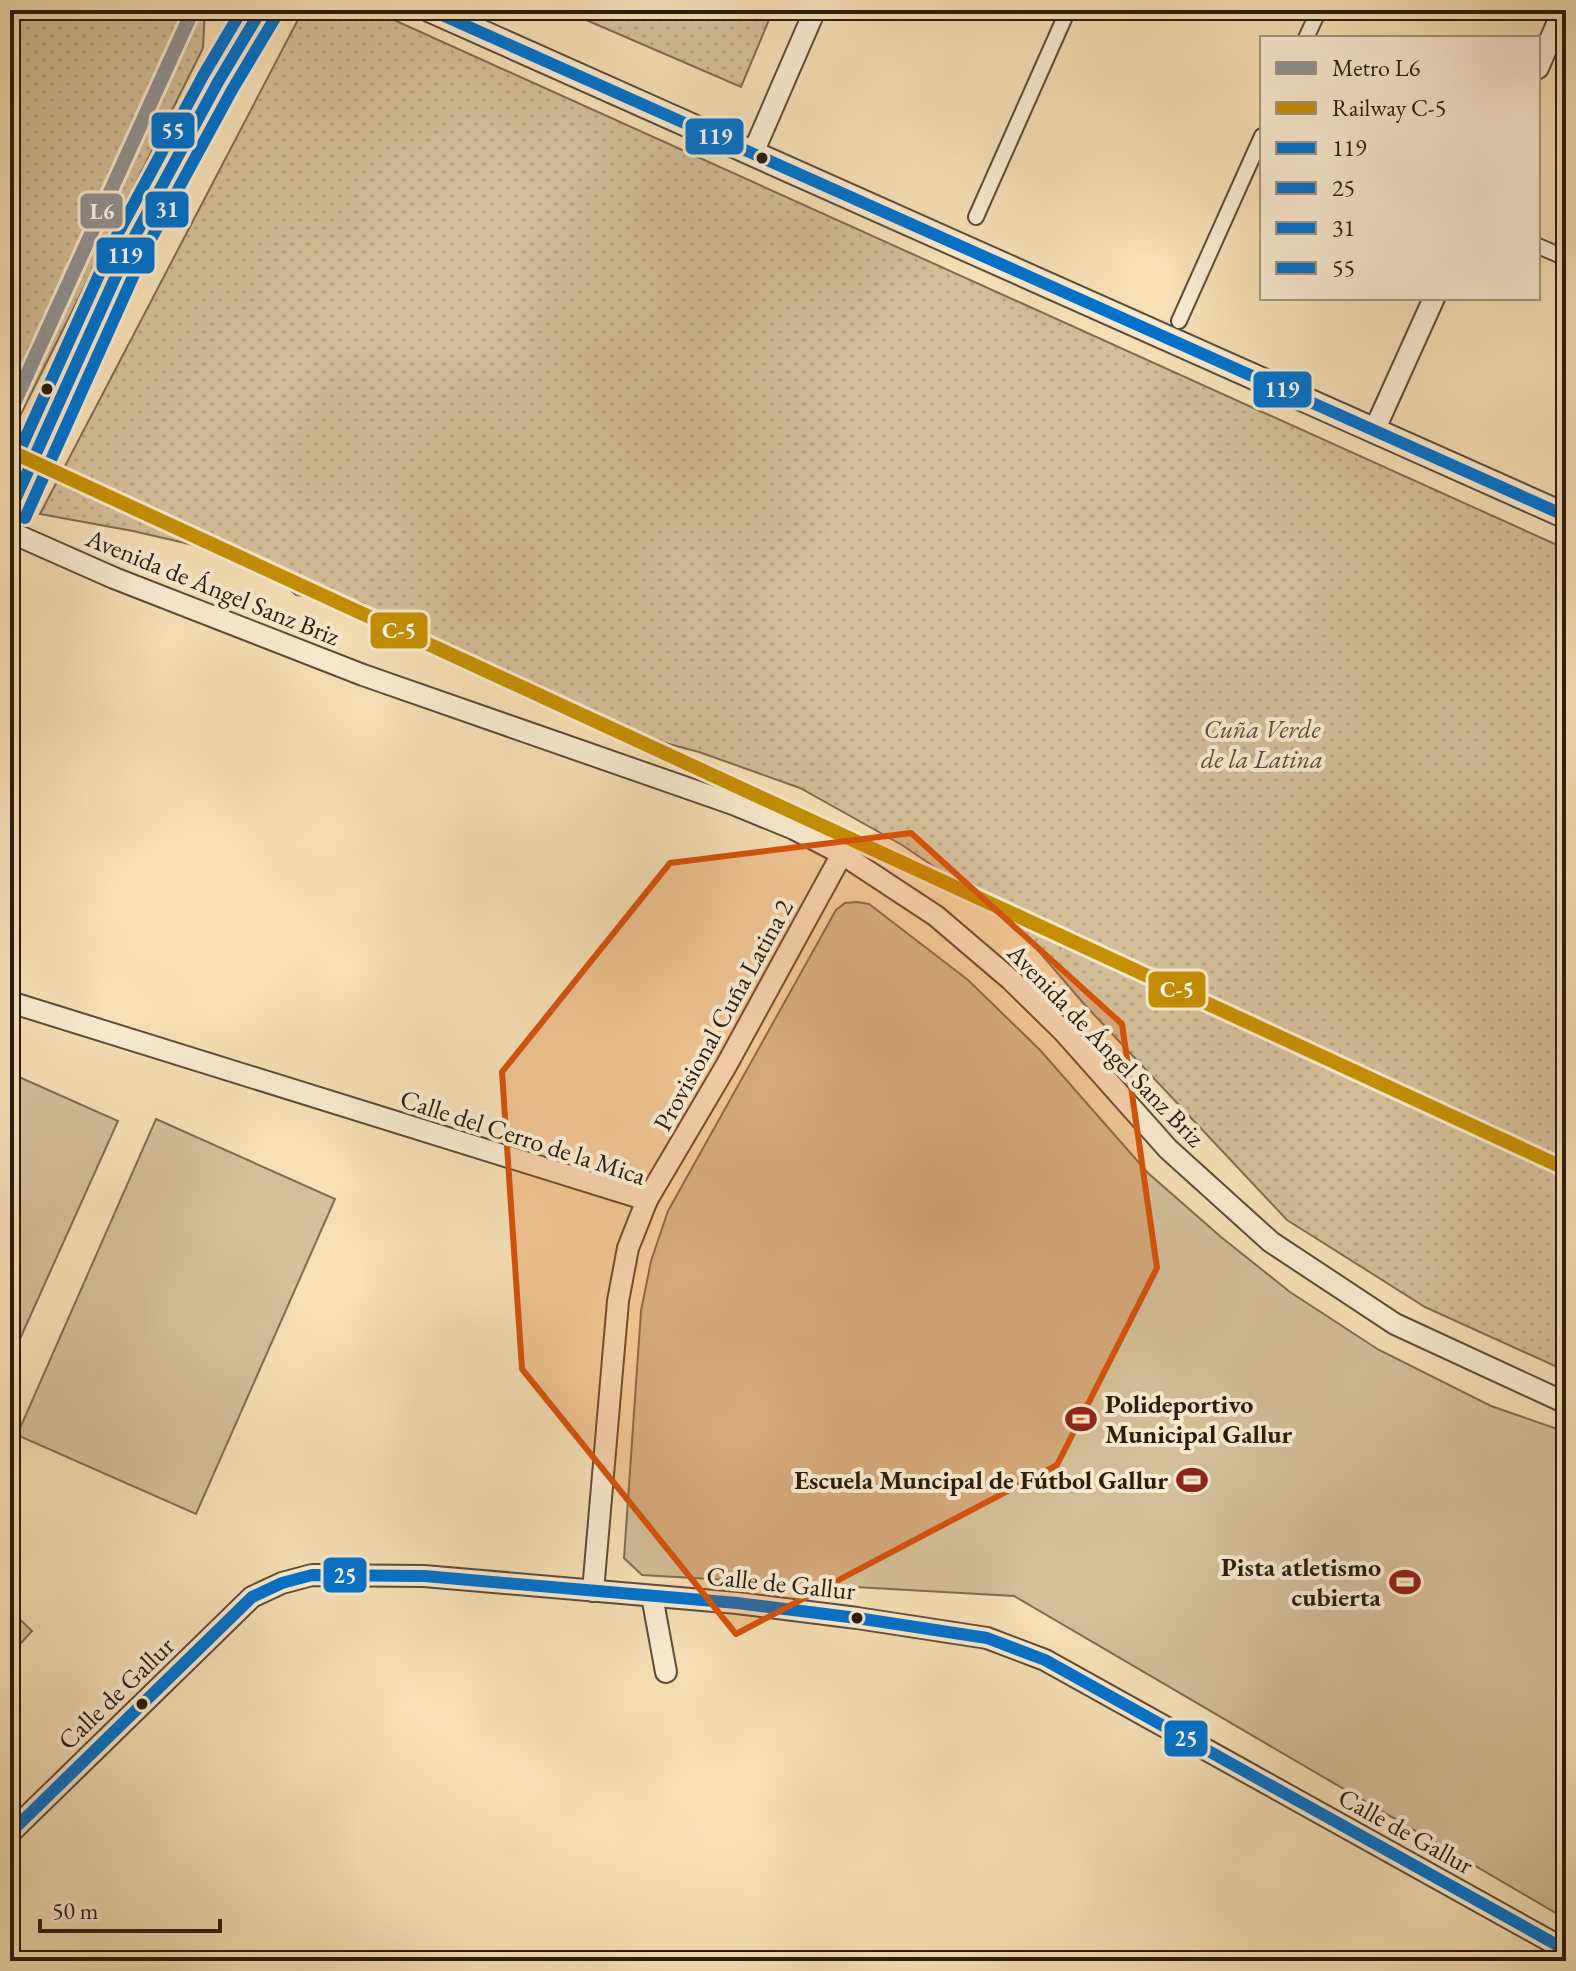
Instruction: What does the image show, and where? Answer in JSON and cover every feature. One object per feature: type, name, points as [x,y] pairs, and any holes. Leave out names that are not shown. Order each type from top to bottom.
[{"type":"main road","points":[[10,511],[130,245],[218,82],[261,10]]},
{"type":"street","points":[[431,10],[1566,516]]},
{"type":"street","points":[[753,153],[815,10]]},
{"type":"street","points":[[976,217],[1068,10]]},
{"type":"street","points":[[1307,36],[1319,10]]},
{"type":"street","points":[[1540,63],[1559,11]]},
{"type":"street","points":[[1179,321],[1260,140]]},
{"type":"street","points":[[1540,247],[1566,258]]},
{"type":"street","points":[[1374,431],[1433,300]]},
{"type":"street","name":"Avenida de Ángel Sanz Briz","points":[[10,532],[114,578],[363,675],[733,804],[794,829],[842,854],[936,916],[1011,980],[1064,1032],[1168,1149],[1271,1242],[1395,1324],[1566,1403]]},
{"type":"street","name":"Provisional Cuña Latina 2","points":[[647,1200],[726,1066],[842,854]]},
{"type":"street","name":"Calle del Cerro de la Mica","points":[[10,1002],[647,1200],[628,1248],[618,1301],[593,1591]]},
{"type":"street","name":"Calle de Gallur","points":[[10,1833],[252,1597],[282,1583],[312,1575],[424,1576],[857,1618],[987,1638],[1045,1660],[1566,1950]]},
{"type":"street","points":[[652,1596],[666,1672]]},
{"type":"highlighted area","points":[[911,833],[1122,1024],[1157,1268],[1057,1465],[736,1634],[522,1369],[502,1072],[670,863]]},
{"type":"green space","points":[[10,10],[205,10],[203,48],[10,436]]},
{"type":"green space","name":"Cuña Verde de la Latina","points":[[303,10],[372,10],[1566,549],[1566,1371],[1425,1307],[1287,1220],[1084,1004],[1011,919],[902,845],[800,788],[699,752],[631,734],[504,680],[465,656],[413,637],[362,603],[296,595],[254,559],[133,531],[40,514]]},
{"type":"green space","points":[[563,10],[760,10],[771,15],[741,87]]},
{"type":"green space","name":"Polideportivo Municipal Gallur","points":[[845,903],[869,904],[968,980],[1040,1050],[1148,1173],[1290,1292],[1379,1350],[1491,1406],[1566,1432],[1566,1919],[1014,1596],[642,1575],[624,1558],[641,1311],[651,1261],[668,1211],[836,910]]},
{"type":"green space","points":[[10,1073],[118,1121],[10,1361]]},
{"type":"green space","points":[[156,1119],[335,1199],[196,1514],[17,1435]]},
{"type":"green space","points":[[10,1610],[32,1631],[10,1655]]},
{"type":"metro line","name":"L6","points":[[10,412],[193,10]]},
{"type":"rail line","name":"C-5","points":[[10,451],[1566,1169]]},
{"type":"transit line","name":"55","points":[[10,472],[116,237],[242,10]]},
{"type":"transit line","name":"119","points":[[10,511],[130,245],[218,82],[261,10]]},
{"type":"transit line","name":"119","points":[[431,10],[1566,516]]},
{"type":"transit line","name":"31","points":[[25,518],[144,252],[275,18]]},
{"type":"transit line","name":"25","points":[[10,1833],[252,1597],[282,1583],[312,1575],[424,1576],[737,1603],[987,1638],[1045,1660],[1566,1950]]},
{"type":"place","name":"Polideportivo Municipal Gallur","points":[[1081,1419]]},
{"type":"place","name":"Escuela Muncipal de Fútbol Gallur","points":[[1192,1480]]},
{"type":"place","name":"Pista atletismo cubierta","points":[[1405,1582]]}]
